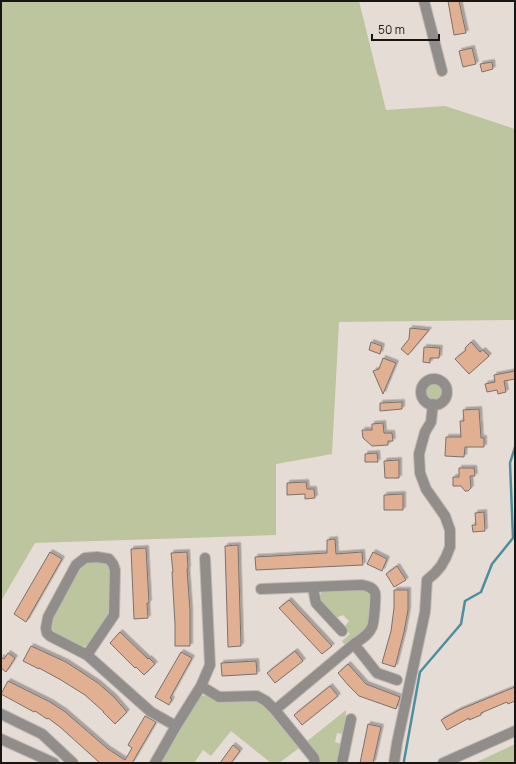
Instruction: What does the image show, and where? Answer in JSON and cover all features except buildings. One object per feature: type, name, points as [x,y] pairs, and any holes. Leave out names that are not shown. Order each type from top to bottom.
[{"type":"street","points":[[424,1],[442,71]]},
{"type":"street","points":[[394,763],[425,612],[427,580],[441,566],[450,547],[450,530],[445,516],[426,489],[420,473],[419,454],[425,432],[431,422],[433,404]]},
{"type":"street","points":[[87,654],[114,615],[115,570],[109,559],[86,558],[76,565],[48,617],[46,628],[47,633],[50,636],[87,654],[151,712],[176,726]]},
{"type":"street","points":[[156,763],[176,726],[201,686],[210,665],[205,558]]},
{"type":"street","points":[[261,589],[362,585],[370,587],[375,592],[373,626],[368,634],[275,710]]},
{"type":"street","points":[[314,587],[316,603],[342,631]]},
{"type":"street","points":[[354,644],[377,673],[397,680]]},
{"type":"street","points":[[201,686],[219,697],[257,696],[266,701],[314,758],[315,763]]},
{"type":"street","points":[[1,714],[42,734],[73,763]]},
{"type":"street","points":[[342,763],[351,719]]},
{"type":"street","points":[[443,763],[515,731]]},
{"type":"street","points":[[1,739],[54,763]]},
{"type":"green space","points":[[1,1],[359,1],[386,110],[445,106],[515,129],[515,320],[339,322],[332,454],[276,464],[276,535],[35,543],[1,601]]},
{"type":"green space","points":[[434,384],[440,386],[442,392],[440,398],[434,400],[428,398],[426,392],[428,386]]},
{"type":"green space","points":[[90,562],[100,562],[105,564],[111,571],[109,615],[89,645],[83,647],[53,633],[49,628],[50,622],[75,577],[83,565]]},
{"type":"green space","points":[[364,589],[370,593],[372,600],[368,628],[346,647],[342,641],[350,634],[346,630],[345,626],[349,621],[343,615],[333,617],[319,598],[321,593],[324,591]]},
{"type":"green space","points":[[206,695],[216,701],[258,700],[264,704],[299,748],[279,763],[271,763],[231,731],[211,756],[203,750],[194,763],[160,763],[198,697]]},
{"type":"green space","points":[[346,710],[343,734],[337,733],[335,742],[341,744],[338,763],[319,763],[306,742]]},
{"type":"green space","points":[[515,744],[515,763],[475,763]]},
{"type":"waterway","points":[[404,763],[420,672],[461,624],[465,601],[481,592],[492,564],[513,538],[510,463],[515,447]]}]
